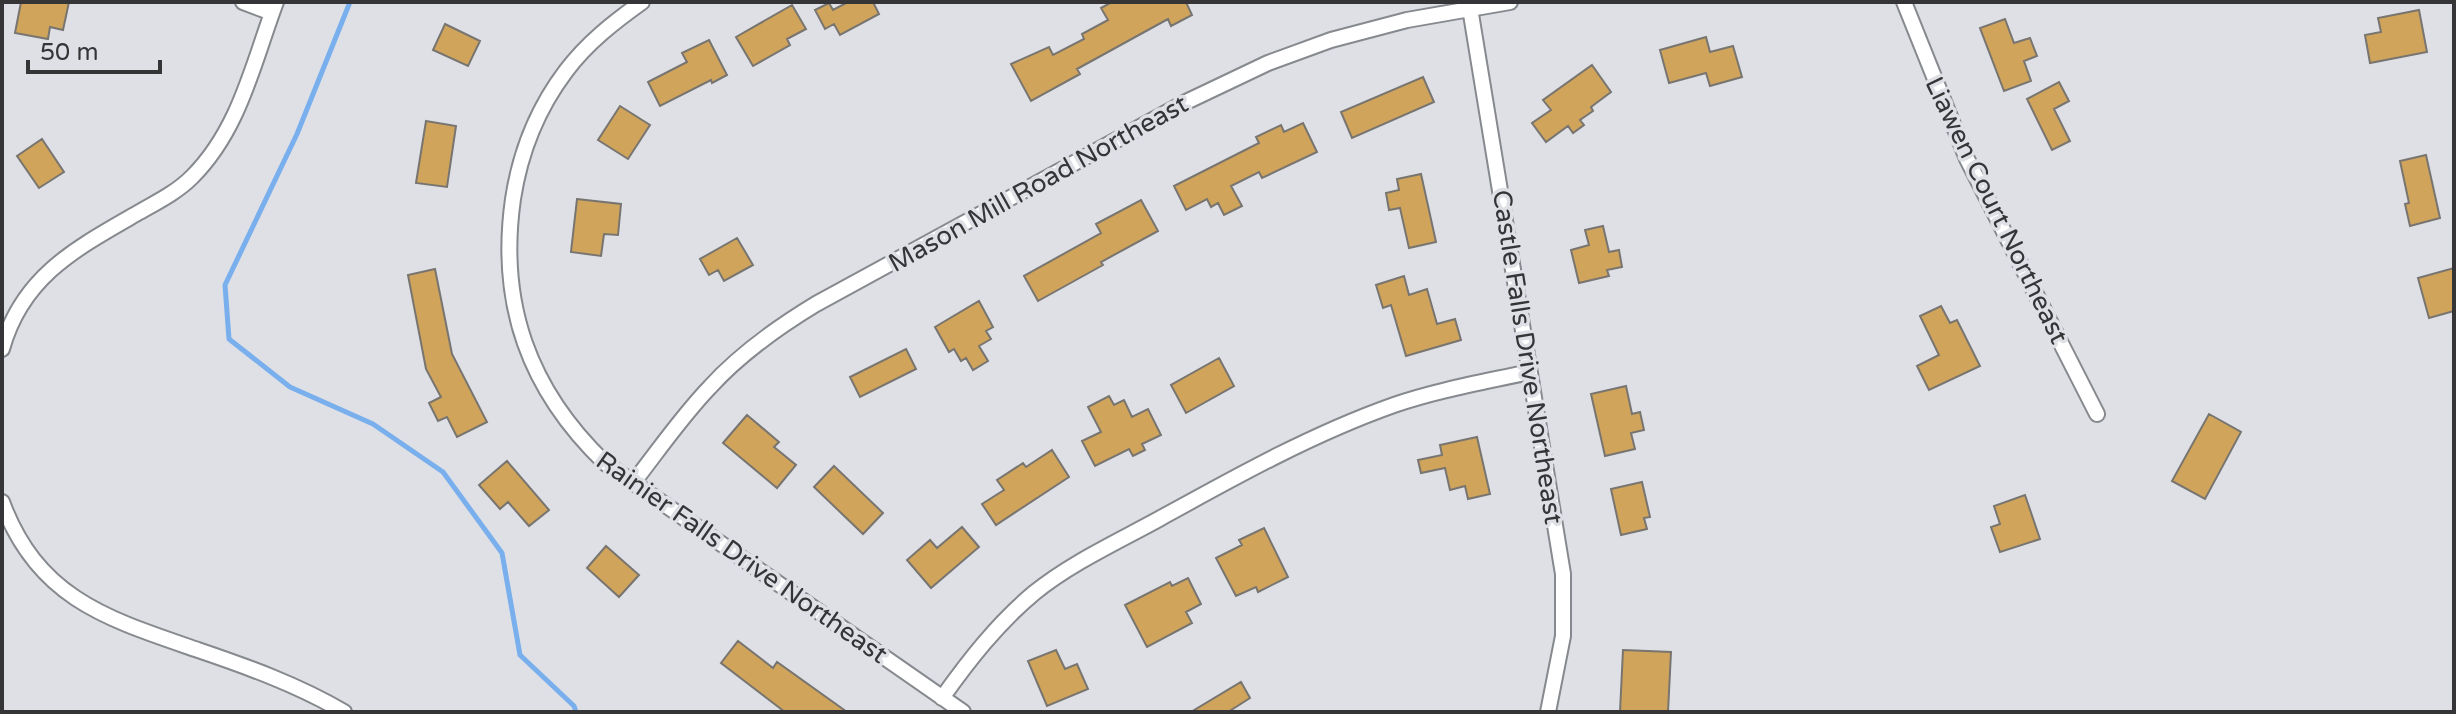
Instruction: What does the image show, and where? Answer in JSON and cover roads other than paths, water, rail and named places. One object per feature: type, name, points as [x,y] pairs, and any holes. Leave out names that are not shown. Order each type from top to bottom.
[{"type":"street","points":[[2,349],[7,329],[21,303],[49,271],[87,242],[169,196],[190,180],[210,158],[236,116],[274,7],[243,2]]},
{"type":"street","name":"Rainier Falls Drive Northeast","points":[[642,2],[590,44],[567,70],[529,136],[517,175],[508,262],[512,300],[522,339],[541,382],[581,440],[605,463],[963,712]]},
{"type":"street","name":"Mason Mill Road Northeast","points":[[633,483],[688,412],[735,361],[786,322],[816,304],[1186,102],[1268,63],[1331,40],[1407,20],[1470,5],[1510,2]]},
{"type":"street","name":"Liawen Court Northeast","points":[[1904,2],[1967,159],[2097,414]]},
{"type":"street","name":"Castle Falls Drive Northeast","points":[[1470,5],[1552,498],[1565,606],[1558,672],[1548,712]]},
{"type":"street","points":[[942,698],[964,666],[1003,621],[1052,580],[1093,555],[1254,467],[1341,425],[1396,404],[1529,372]]},
{"type":"street","points":[[2,502],[31,558],[88,608],[123,625],[268,675],[344,712]]},
{"type":"waterway","points":[[350,2],[297,134],[225,285],[229,339],[290,387],[373,424],[443,472],[502,553],[520,655],[574,706],[576,712]]}]
